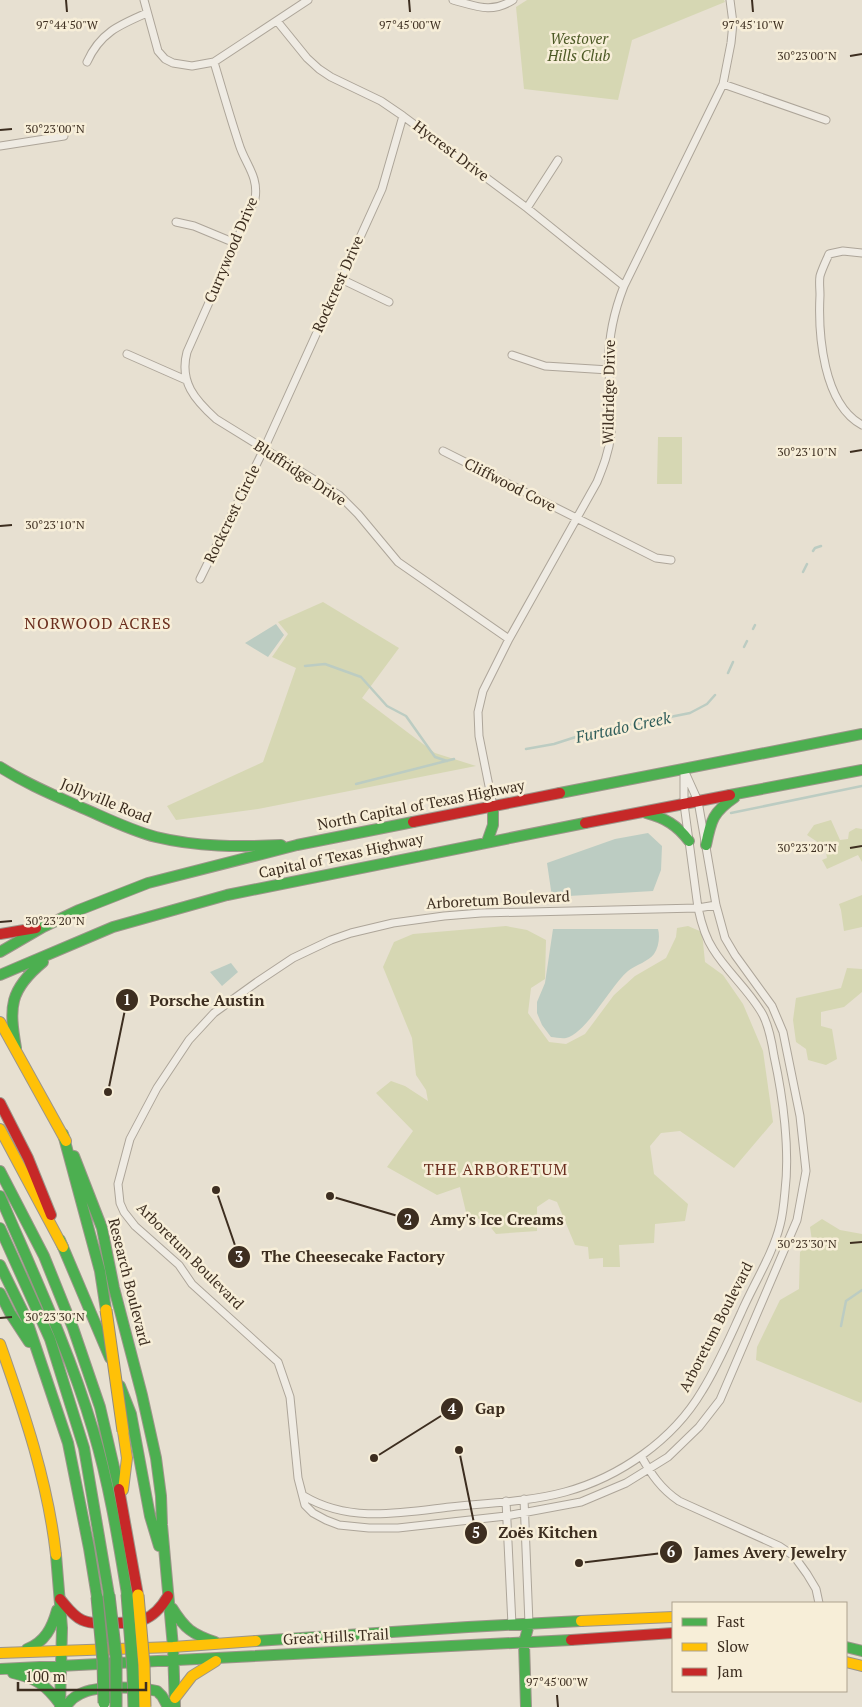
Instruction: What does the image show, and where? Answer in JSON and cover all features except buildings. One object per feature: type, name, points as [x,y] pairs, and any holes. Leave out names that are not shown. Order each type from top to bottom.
[{"type":"main road","name":"North Capital of Texas Highway","points":[[0,952],[43,927],[78,910],[148,883],[183,873],[297,845],[862,734]]},
{"type":"main road","name":"Jollyville Road","points":[[0,767],[18,780],[139,832],[175,840],[218,846],[297,845]]},
{"type":"main road","points":[[698,801],[862,770]]},
{"type":"main road","points":[[706,845],[711,822],[719,807],[741,793]]},
{"type":"main road","name":"Capital of Texas Highway","points":[[0,975],[113,927],[227,896],[487,842],[698,801]]},
{"type":"main road","points":[[487,842],[494,823],[493,806]]},
{"type":"main road","points":[[644,812],[669,820],[677,825],[689,841]]},
{"type":"main road","points":[[0,934],[43,927]]},
{"type":"main road","points":[[16,1048],[12,1023],[12,1011],[16,992],[32,970],[61,949]]},
{"type":"main road","name":"Research Boulevard","points":[[0,1022],[63,1134],[85,1181],[102,1228],[114,1288],[142,1395],[159,1477],[173,1647],[172,1704]]},
{"type":"main road","name":"Research Boulevard","points":[[0,1103],[17,1134],[40,1186],[63,1248],[131,1414],[150,1516],[166,1569]]},
{"type":"main road","points":[[0,1129],[63,1248]]},
{"type":"main road","points":[[63,1134],[100,1271],[126,1458],[122,1500]]},
{"type":"main road","points":[[0,1171],[44,1256],[73,1328],[100,1407],[122,1500],[133,1595],[144,1666],[145,1707]]},
{"type":"main road","points":[[0,1196],[55,1322],[93,1430],[133,1595],[134,1707]]},
{"type":"main road","points":[[0,1228],[50,1339],[84,1448],[109,1595],[116,1657],[116,1707]]},
{"type":"main road","points":[[0,1264],[26,1318],[68,1443],[97,1597],[104,1707]]},
{"type":"main road","points":[[0,1293],[10,1313],[40,1360]]},
{"type":"main road","points":[[0,1344],[28,1426],[47,1500],[52,1529],[60,1599],[63,1650],[62,1706]]},
{"type":"main road","points":[[60,1599],[77,1617],[86,1622],[116,1624],[142,1622],[153,1616],[169,1599],[184,1629],[202,1638],[220,1643]]},
{"type":"main road","points":[[21,1652],[34,1647],[50,1632],[60,1599]]},
{"type":"main road","name":"Great Hills Trail","points":[[0,1653],[173,1647],[353,1634],[672,1617]]},
{"type":"main road","points":[[526,1707],[524,1642],[529,1624]]},
{"type":"main road","points":[[512,1625],[524,1642]]},
{"type":"main road","name":"Great Hills Trail","points":[[0,1669],[672,1633]]},
{"type":"main road","points":[[847,1647],[862,1652]]},
{"type":"main road","points":[[62,1706],[75,1696],[86,1691],[144,1688],[157,1692],[172,1704],[188,1678],[200,1669],[223,1658]]},
{"type":"main road","points":[[847,1662],[862,1666]]},
{"type":"main road","points":[[0,1669],[37,1679],[47,1687],[62,1706]]},
{"type":"street","points":[[144,0],[158,51],[165,59],[173,63],[192,66],[214,62],[308,0]]},
{"type":"street","points":[[453,0],[482,8],[493,8],[503,6],[513,0]]},
{"type":"street","name":"Wildridge Drive","points":[[493,806],[479,736],[478,712],[483,691],[509,639],[597,482],[607,458],[612,419],[609,339],[612,322],[624,286],[722,84],[731,43],[733,23],[730,0]]},
{"type":"street","points":[[87,62],[92,50],[111,30],[147,13]]},
{"type":"street","name":"Hycrest Drive","points":[[278,21],[307,58],[319,69],[331,77],[381,101],[403,116],[527,208],[624,286]]},
{"type":"street","name":"Currywood Drive","points":[[186,380],[184,363],[187,352],[255,199],[257,188],[240,147],[214,62]]},
{"type":"street","points":[[722,84],[826,120]]},
{"type":"street","name":"Rockcrest Drive","points":[[264,449],[382,189],[403,116]]},
{"type":"street","points":[[0,146],[64,136]]},
{"type":"street","points":[[527,208],[558,160]]},
{"type":"street","points":[[176,222],[194,226],[234,243]]},
{"type":"street","points":[[862,253],[843,251],[829,254],[820,276],[819,315],[821,348],[834,392],[845,411],[862,425]]},
{"type":"street","points":[[341,278],[389,302]]},
{"type":"street","points":[[127,354],[186,380]]},
{"type":"street","points":[[512,356],[545,366],[609,370]]},
{"type":"street","name":"Bluffridge Drive","points":[[186,380],[200,404],[216,419],[340,495],[398,562],[509,639]]},
{"type":"street","name":"Rockcrest Circle","points":[[200,579],[264,449]]},
{"type":"street","name":"Cliffwood Cove","points":[[443,451],[656,558],[671,560]]},
{"type":"street","name":"Arboretum Boulevard","points":[[684,770],[698,801],[716,905],[725,938],[772,1006],[783,1032],[800,1116],[806,1171],[797,1220],[720,1400],[684,1443],[649,1470],[607,1492],[581,1502],[524,1514],[398,1528],[353,1527],[326,1520],[312,1513],[305,1505],[298,1478],[290,1397],[278,1362],[192,1284],[179,1265],[136,1226],[124,1212],[120,1203],[118,1184],[130,1139],[157,1088],[173,1063],[201,1026],[214,1013],[245,990],[293,958],[351,933],[393,923],[481,913],[698,908],[716,905]]},
{"type":"street","name":"Arboretum Boulevard","points":[[304,1496],[330,1508],[375,1515],[524,1499],[565,1492],[597,1481],[640,1456],[665,1437],[684,1417],[702,1391],[767,1260],[780,1225],[786,1190],[786,1147],[783,1114],[771,1040],[763,1015],[711,947],[698,908],[684,804],[684,770]]},
{"type":"street","points":[[640,1456],[666,1492],[679,1501],[779,1546],[794,1556],[808,1574],[816,1590],[819,1602]]},
{"type":"street","points":[[524,1499],[529,1624]]},
{"type":"street","points":[[506,1501],[512,1625]]},
{"type":"green space","name":"Westover Hills Club","points":[[527,0],[724,0],[725,2],[632,40],[618,100],[524,89],[516,7]]},
{"type":"green space","points":[[658,437],[682,437],[682,484],[657,484]]},
{"type":"green space","points":[[323,602],[399,648],[362,698],[435,753],[476,766],[258,809],[176,820],[167,806],[263,762],[296,668],[272,657],[288,634],[278,622]]},
{"type":"green space","points":[[831,820],[840,840],[848,839],[849,832],[856,828],[862,829],[862,862],[858,855],[827,869],[822,860],[827,858],[825,847],[807,835],[814,825]]},
{"type":"green space","points":[[862,895],[862,927],[844,931],[839,904]]},
{"type":"green space","points":[[506,926],[527,930],[546,940],[545,979],[531,988],[528,1013],[549,1042],[566,1044],[585,1034],[614,995],[635,976],[666,958],[676,937],[677,928],[688,926],[702,932],[705,962],[723,975],[743,1004],[763,1051],[773,1122],[734,1168],[680,1131],[661,1133],[650,1146],[654,1174],[688,1204],[685,1221],[655,1224],[654,1243],[619,1245],[620,1267],[603,1267],[603,1258],[589,1259],[588,1247],[575,1245],[557,1202],[549,1199],[537,1207],[537,1231],[496,1234],[488,1224],[466,1212],[460,1187],[437,1195],[387,1167],[413,1131],[376,1093],[391,1081],[405,1086],[428,1101],[426,1090],[416,1075],[412,1038],[383,967],[394,942],[413,934]]},
{"type":"green space","points":[[847,968],[862,969],[862,992],[844,1007],[821,1012],[821,1026],[832,1029],[837,1059],[826,1065],[808,1060],[806,1049],[796,1042],[793,1020],[796,998],[841,988]]},
{"type":"green space","points":[[822,1219],[840,1230],[862,1234],[861,1403],[756,1360],[757,1347],[780,1300],[799,1289],[800,1252],[812,1241],[810,1227]]},
{"type":"shaded area","points":[[276,624],[284,635],[268,657],[245,643]]},
{"type":"shaded area","points":[[648,833],[662,846],[661,870],[653,891],[552,897],[547,863],[615,839]]},
{"type":"shaded area","points":[[553,929],[658,929],[659,932],[658,945],[654,954],[628,971],[582,1028],[566,1038],[551,1037],[542,1025],[537,1013],[537,1002],[545,983]]},
{"type":"shaded area","points":[[231,963],[238,972],[222,986],[210,972]]},
{"type":"waterway","name":"Furtado Creek","points":[[813,551],[821,546]]},
{"type":"waterway","name":"Furtado Creek","points":[[803,572],[807,564]]},
{"type":"waterway","name":"Furtado Creek","points":[[753,629],[755,625]]},
{"type":"waterway","name":"Furtado Creek","points":[[744,647],[747,641]]},
{"type":"waterway","name":"Furtado Creek","points":[[728,673],[733,662]]},
{"type":"waterway","points":[[305,666],[325,664],[361,677],[387,706],[406,716],[435,757],[447,761]]},
{"type":"waterway","name":"Furtado Creek","points":[[526,749],[554,744],[585,734],[690,713],[707,704],[715,695]]},
{"type":"waterway","name":"Furtado Creek","points":[[356,784],[454,759]]},
{"type":"waterway","points":[[731,813],[862,786]]},
{"type":"waterway","points":[[841,1326],[846,1301],[862,1290]]},
{"type":"traffic: fast","points":[[560,793],[862,734]]},
{"type":"traffic: fast","points":[[0,767],[58,797],[126,827],[156,837],[218,846],[281,845]]},
{"type":"traffic: fast","points":[[730,795],[862,770]]},
{"type":"traffic: fast","points":[[706,845],[717,812],[735,797]]},
{"type":"traffic: fast","points":[[487,842],[493,825],[493,806]]},
{"type":"traffic: fast","points":[[646,813],[670,823],[689,841]]},
{"type":"traffic: fast","points":[[0,952],[43,927],[79,910],[148,883],[297,845],[413,822]]},
{"type":"traffic: fast","points":[[0,975],[113,927],[227,895],[585,823]]},
{"type":"traffic: fast","points":[[16,1048],[12,1021],[14,1000],[23,981],[43,962]]},
{"type":"traffic: fast","points":[[63,1134],[100,1271],[106,1310]]},
{"type":"traffic: fast","points":[[74,1156],[102,1228],[114,1288],[142,1395],[156,1458],[161,1496],[173,1647],[175,1707]]},
{"type":"traffic: fast","points":[[0,1171],[44,1256],[73,1328],[100,1407],[119,1489]]},
{"type":"traffic: fast","points":[[0,1196],[73,1370],[99,1450],[117,1532],[127,1594]]},
{"type":"traffic: fast","points":[[0,1228],[50,1339],[84,1448],[109,1595]]},
{"type":"traffic: fast","points":[[60,1240],[110,1358]]},
{"type":"traffic: fast","points":[[0,1265],[26,1318],[68,1443],[97,1597]]},
{"type":"traffic: fast","points":[[0,1293],[10,1313],[29,1342]]},
{"type":"traffic: fast","points":[[120,1386],[131,1414],[150,1516],[159,1546]]},
{"type":"traffic: fast","points":[[56,1555],[62,1628],[60,1707]]},
{"type":"traffic: fast","points":[[127,1594],[134,1707]]},
{"type":"traffic: fast","points":[[109,1595],[116,1657],[116,1707]]},
{"type":"traffic: fast","points":[[97,1597],[103,1661],[104,1703]]},
{"type":"traffic: fast","points":[[172,1608],[190,1630],[215,1642]]},
{"type":"traffic: fast","points":[[27,1649],[39,1642],[47,1634],[57,1610]]},
{"type":"traffic: fast","points":[[256,1641],[581,1621]]},
{"type":"traffic: fast","points":[[526,1707],[524,1643],[529,1624]]},
{"type":"traffic: fast","points":[[0,1669],[571,1640]]},
{"type":"traffic: fast","points":[[847,1647],[862,1651]]},
{"type":"traffic: fast","points":[[13,1673],[40,1683],[60,1704]]},
{"type":"traffic: fast","points":[[66,1707],[80,1694],[107,1688],[157,1691],[168,1707]]},
{"type":"traffic: slow","points":[[0,1022],[66,1141]]},
{"type":"traffic: slow","points":[[0,1129],[63,1247]]},
{"type":"traffic: slow","points":[[106,1310],[123,1431]]},
{"type":"traffic: slow","points":[[0,1344],[26,1421],[41,1474],[56,1555]]},
{"type":"traffic: slow","points":[[123,1431],[127,1458],[123,1490]]},
{"type":"traffic: slow","points":[[138,1595],[144,1665],[145,1707]]},
{"type":"traffic: slow","points":[[581,1621],[672,1617]]},
{"type":"traffic: slow","points":[[0,1653],[173,1647],[256,1641]]},
{"type":"traffic: slow","points":[[175,1698],[192,1676],[216,1661]]},
{"type":"traffic: slow","points":[[847,1662],[862,1666]]},
{"type":"traffic: jam","points":[[413,822],[560,793]]},
{"type":"traffic: jam","points":[[585,823],[730,795]]},
{"type":"traffic: jam","points":[[0,934],[36,928]]},
{"type":"traffic: jam","points":[[0,1103],[28,1158],[51,1215]]},
{"type":"traffic: jam","points":[[119,1489],[138,1595]]},
{"type":"traffic: jam","points":[[60,1599],[73,1614],[85,1621],[94,1623],[125,1623],[149,1617],[162,1605],[168,1596]]},
{"type":"traffic: jam","points":[[571,1640],[672,1633]]},
{"type":"place","name":"Porsche Austin","points":[[108,1092]]},
{"type":"place","name":"The Cheesecake Factory","points":[[216,1190]]},
{"type":"place","name":"Amy's Ice Creams","points":[[330,1196]]},
{"type":"place","name":"Zoës Kitchen","points":[[459,1450]]},
{"type":"place","name":"Gap","points":[[374,1458]]},
{"type":"place","name":"James Avery Jewelry","points":[[579,1563]]},
{"type":"district","name":"NORWOOD ACRES","points":[[98,623]]},
{"type":"district","name":"THE ARBORETUM","points":[[496,1169]]}]
